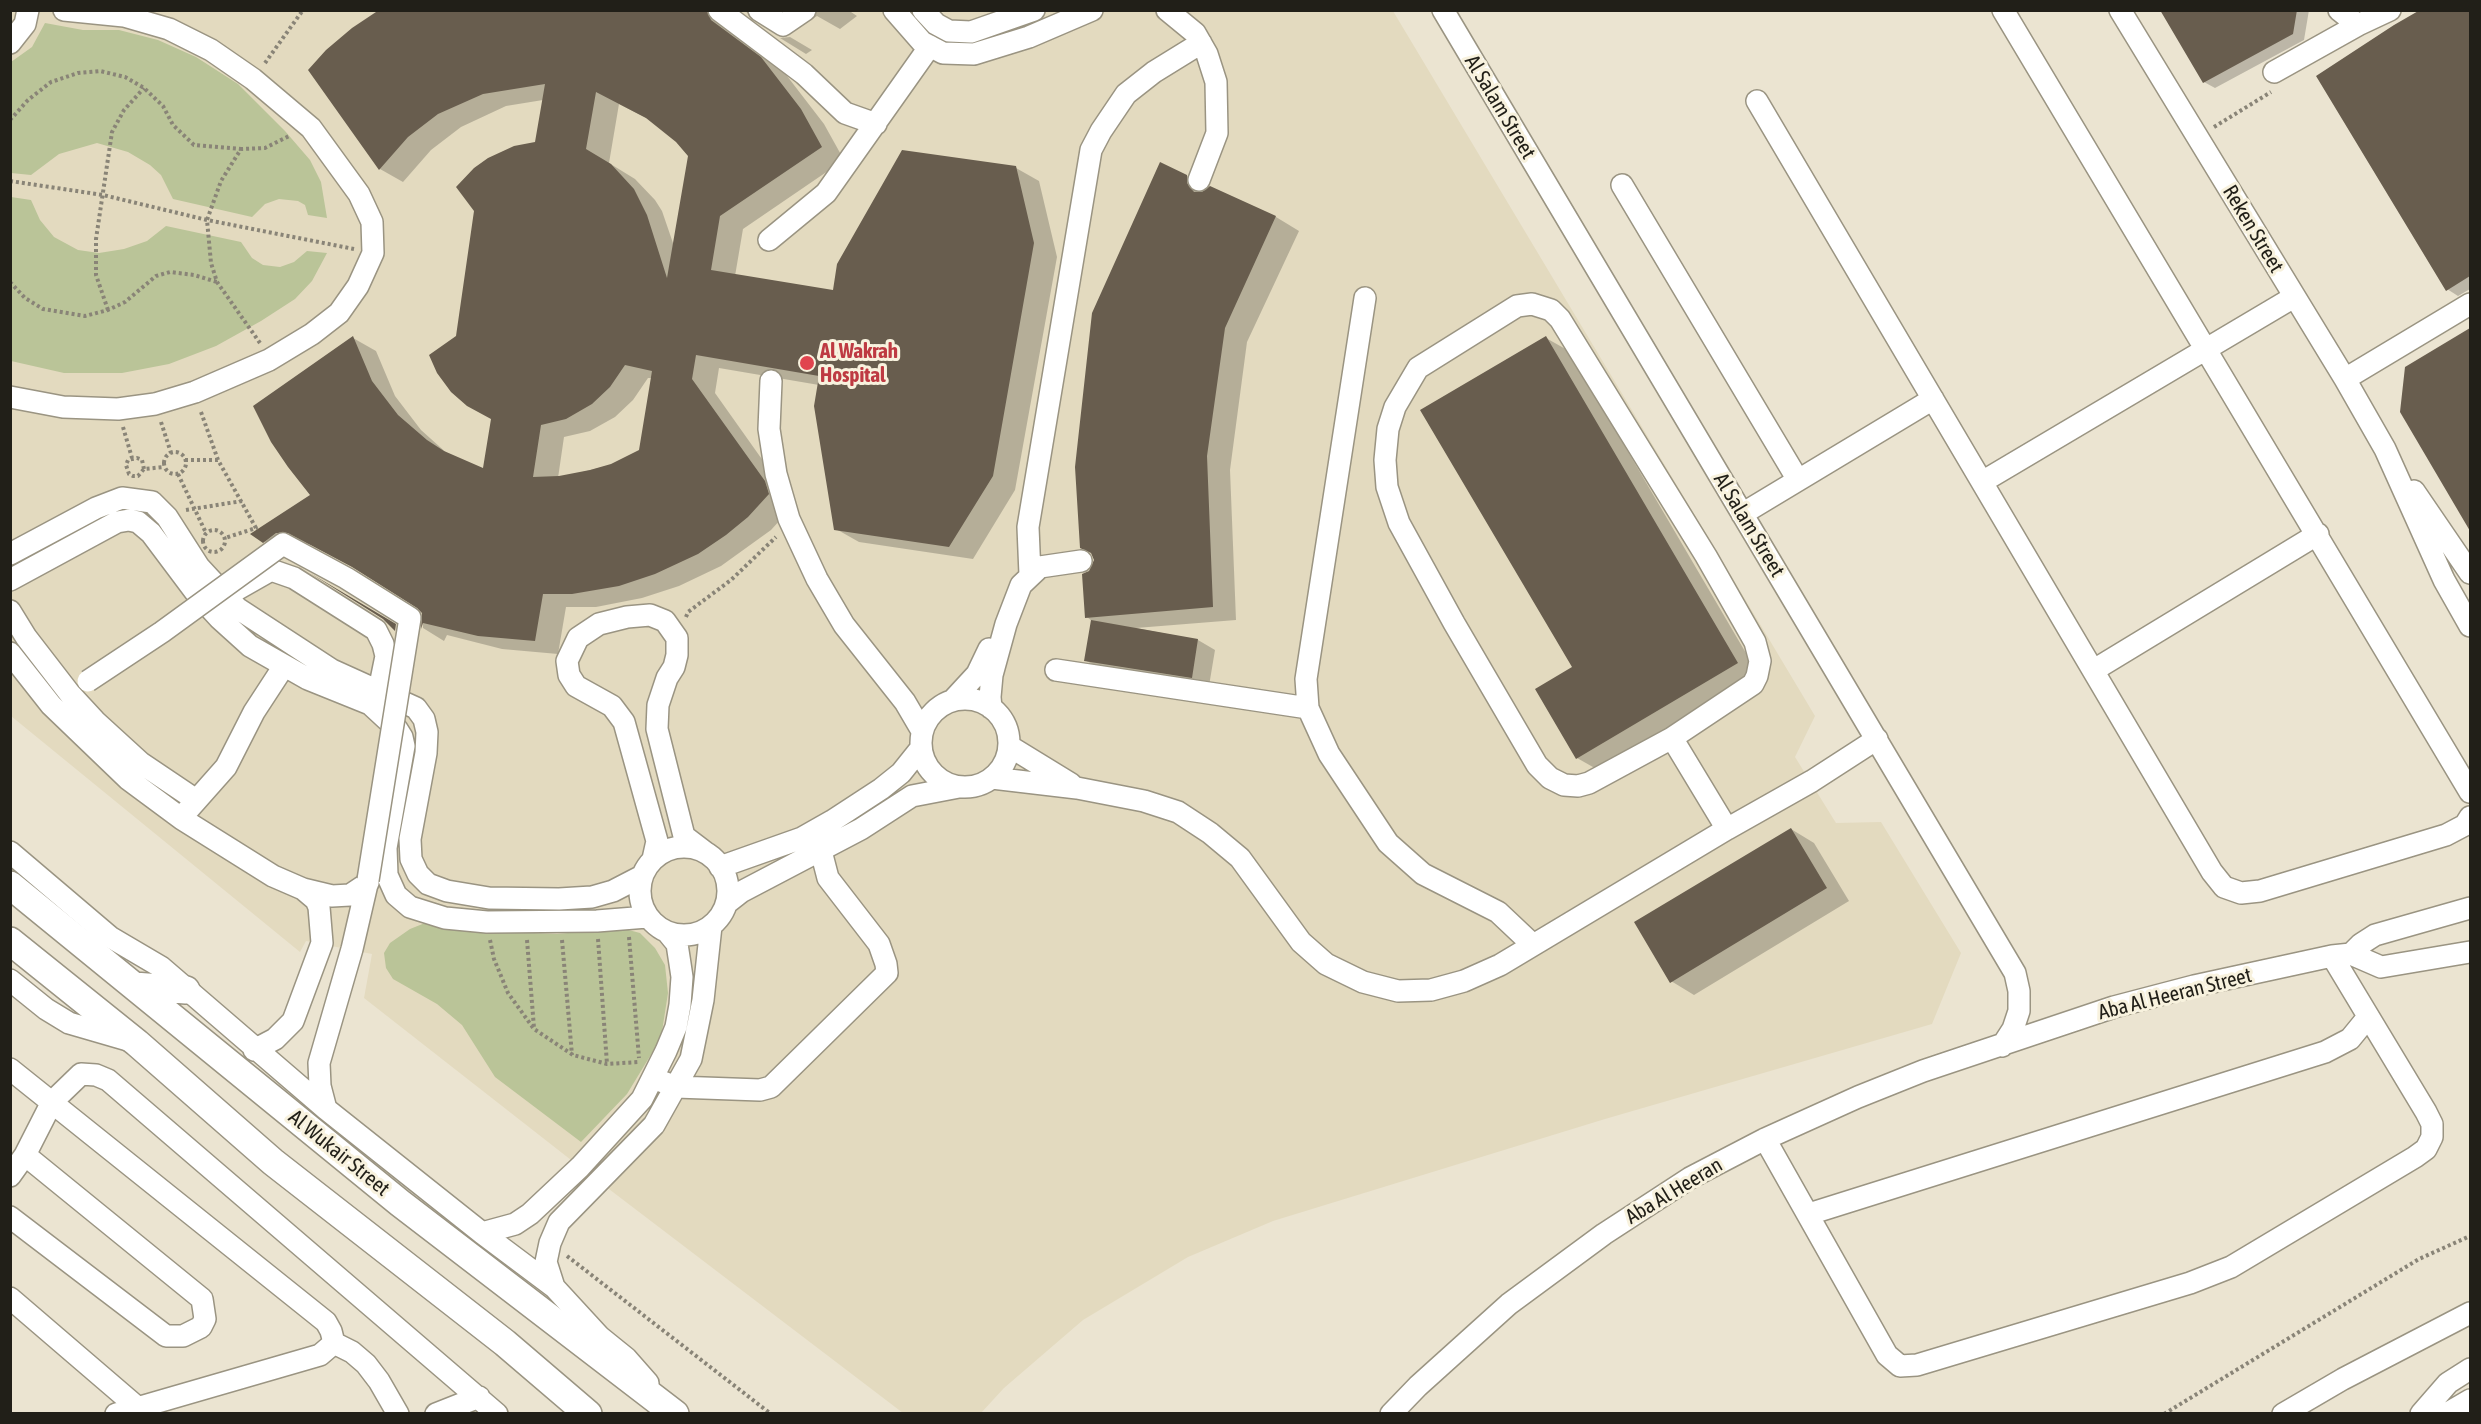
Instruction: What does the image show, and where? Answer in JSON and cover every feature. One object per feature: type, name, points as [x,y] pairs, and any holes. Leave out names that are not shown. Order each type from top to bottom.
[{"type":"main road","name":"Al Wukair Street","points":[[10,885],[400,1203],[673,1412]]},
{"type":"main road","points":[[10,941],[137,1043],[273,1162],[505,1343],[588,1413]]},
{"type":"main road","points":[[134,986],[186,990]]},
{"type":"street","points":[[10,43],[25,24],[28,10]]},
{"type":"street","points":[[10,397],[63,407],[118,410],[154,404],[195,392],[269,360],[339,313],[358,286],[373,253],[372,222],[359,194],[310,128],[253,79],[211,50],[169,29],[124,16],[64,10]]},
{"type":"street","points":[[718,10],[804,74],[845,113],[876,124]]},
{"type":"street","points":[[759,10],[783,25],[805,10]]},
{"type":"street","points":[[894,10],[922,42],[943,53],[974,54],[1029,37],[1092,10]]},
{"type":"street","points":[[923,10],[936,24],[949,31],[971,32],[1034,10]]},
{"type":"street","points":[[1167,10],[1198,38]]},
{"type":"street","points":[[1192,10],[1198,38],[1211,64],[1216,82],[1215,141],[1193,177]]},
{"type":"street","name":"Al Salam Street","points":[[1443,10],[2015,973],[2019,991],[2019,1011],[2013,1029],[2002,1046]]},
{"type":"street","points":[[2004,10],[2470,792]]},
{"type":"street","name":"Reken Street","points":[[2120,10],[2345,379],[2385,449],[2470,573]]},
{"type":"street","points":[[2339,10],[2358,25]]},
{"type":"street","points":[[2274,72],[2358,25],[2390,10]]},
{"type":"street","points":[[991,708],[990,684],[1005,624],[1018,591],[1030,575],[1028,527],[1091,150],[1126,94],[1198,38]]},
{"type":"street","points":[[769,240],[826,193],[930,46]]},
{"type":"street","points":[[1757,101],[2212,872],[2224,886],[2232,891],[2251,893],[2446,835],[2465,825],[2470,817]]},
{"type":"street","points":[[1622,185],[1798,480]]},
{"type":"street","points":[[1982,482],[2294,297]]},
{"type":"street","points":[[1365,298],[1306,680],[1308,708],[1329,754],[1388,843],[1423,874],[1498,912],[1533,945]]},
{"type":"street","points":[[1532,303],[1542,305],[1560,319],[1706,556],[1755,642],[1760,661],[1753,684],[1672,738],[1589,783],[1578,786],[1564,785],[1550,778],[1537,765],[1399,523],[1387,487],[1385,460],[1388,429],[1395,407],[1406,385],[1418,368],[1517,306],[1532,303]]},
{"type":"street","points":[[2345,379],[2470,304]]},
{"type":"street","points":[[771,381],[769,429],[776,474],[789,519],[816,579],[844,625],[894,689],[921,740],[925,762],[933,774],[945,783],[959,787]]},
{"type":"street","points":[[1742,513],[1933,399]]},
{"type":"street","name":"Reken Street","points":[[2385,449],[2444,580],[2470,626]]},
{"type":"street","points":[[10,554],[96,508],[122,498],[152,502],[167,518],[199,567],[237,608],[375,697],[402,737],[404,746],[386,848],[387,875],[396,895],[410,907],[445,918],[487,922],[560,922],[638,918],[668,933],[683,936],[698,933],[711,926],[721,916],[727,903],[728,890],[720,867],[684,836],[657,729],[658,705],[667,678],[674,667],[677,638],[665,621],[650,615],[627,617],[599,624],[578,638],[567,661],[569,675],[576,686],[612,706],[624,722],[657,841],[647,867],[638,918]]},
{"type":"street","points":[[10,580],[117,522],[129,520],[138,522],[151,533],[196,593],[250,646],[308,680],[416,708],[424,719],[427,732],[426,753],[410,839],[411,859],[418,874],[428,884],[447,891],[489,898],[592,897],[613,891],[665,851],[678,847],[705,852]]},
{"type":"street","points":[[2094,670],[2318,534]]},
{"type":"street","points":[[51,705],[162,632],[283,544],[346,578],[410,618],[368,881],[352,949],[319,1063],[320,1086],[326,1109]]},
{"type":"street","points":[[1030,575],[1082,566]]},
{"type":"street","points":[[226,596],[271,570],[294,578],[375,630],[383,644],[386,656],[375,697]]},
{"type":"street","points":[[10,611],[26,637],[70,694],[95,721],[141,763],[196,800]]},
{"type":"street","points":[[720,867],[801,838],[832,821],[901,773],[921,740],[929,717],[977,675],[994,640],[1005,624]]},
{"type":"street","points":[[10,653],[51,705],[128,779],[182,819],[273,876],[303,889],[332,896],[350,895],[368,881]]},
{"type":"street","points":[[182,819],[226,767],[254,712],[284,666]]},
{"type":"street","points":[[1056,670],[1308,708]]},
{"type":"street","points":[[727,903],[741,892],[861,829],[912,796],[976,786],[992,778],[1006,758],[1009,746],[1007,731],[1001,718],[991,708],[980,702],[966,699],[946,704],[916,700],[894,689]]},
{"type":"street","points":[[1672,738],[1727,829]]},
{"type":"street","points":[[992,778],[1077,788],[1144,801],[1178,812],[1210,833],[1240,858],[1301,942],[1326,964],[1363,982],[1398,991],[1431,990],[1473,977],[1500,965],[1727,829],[1812,781],[1877,739]]},
{"type":"street","points":[[1009,746],[1077,788]]},
{"type":"street","points":[[653,1078],[676,1087],[760,1090],[771,1087],[887,973],[879,944],[828,878],[821,851]]},
{"type":"street","points":[[10,852],[110,937],[161,967],[254,1050],[326,1109],[554,1287],[600,1337],[626,1358],[673,1412]]},
{"type":"street","points":[[254,1050],[275,1039],[292,1021],[322,944],[320,907],[303,889]]},
{"type":"street","name":"Aba Al Heeran Street","points":[[2002,1046],[2114,1007],[2194,986],[2341,955],[2375,936],[2468,908]]},
{"type":"street","points":[[554,1287],[546,1262],[550,1243],[559,1222],[654,1125],[691,1059],[699,1023],[711,926]]},
{"type":"street","points":[[482,1233],[515,1224],[530,1214],[580,1167],[642,1099],[676,1027],[682,977],[677,944],[668,933]]},
{"type":"street","points":[[2341,955],[2381,967],[2470,952]]},
{"type":"street","points":[[1765,1139],[1887,1355],[1900,1366],[1917,1365],[2190,1283],[2231,1267],[2426,1149],[2432,1137],[2432,1124],[2368,1017],[2341,955]]},
{"type":"street","points":[[10,980],[46,1009],[69,1023],[137,1043]]},
{"type":"street","points":[[1809,1214],[2325,1052],[2350,1039],[2368,1017]]},
{"type":"street","name":"Aba Al Heeran","points":[[1391,1413],[1509,1304],[1604,1234],[1690,1178],[1765,1139],[1879,1088],[1923,1071],[2002,1046]]},
{"type":"street","points":[[10,1069],[327,1322],[334,1343],[352,1352],[366,1364],[380,1381],[398,1413]]},
{"type":"street","points":[[10,1176],[26,1155],[52,1102],[81,1074],[96,1075],[108,1080],[497,1413]]},
{"type":"street","points":[[10,1217],[166,1336],[183,1336],[201,1327],[205,1319],[202,1299],[26,1155]]},
{"type":"street","points":[[10,1298],[137,1407]]},
{"type":"street","points":[[2283,1413],[2470,1313]]},
{"type":"street","points":[[116,1413],[320,1355],[334,1343]]},
{"type":"street","points":[[2421,1413],[2448,1383],[2470,1369]]},
{"type":"street","points":[[443,1412],[479,1397]]},
{"type":"street","points":[[2446,1413],[2470,1400]]},
{"type":"path","points":[[253,79],[303,10]]},
{"type":"path","points":[[10,120],[28,100],[51,82],[78,73],[100,70],[125,77],[144,88],[163,106],[173,125],[194,145],[241,149],[265,148],[284,137],[310,128]]},
{"type":"path","points":[[2198,137],[2270,93],[2274,72]]},
{"type":"path","points":[[108,310],[96,275],[96,239],[112,132],[124,110],[144,88]]},
{"type":"path","points":[[241,149],[221,181],[207,220],[211,263],[218,282],[253,330],[269,360]]},
{"type":"path","points":[[10,181],[103,195],[207,220],[373,253]]},
{"type":"path","points":[[10,282],[25,298],[43,309],[85,316],[108,310],[125,302],[156,276],[170,272],[194,275],[218,282]]},
{"type":"path","points":[[195,392],[218,460],[256,528],[225,538]]},
{"type":"path","points":[[154,404],[171,453]]},
{"type":"path","points":[[118,410],[132,458]]},
{"type":"path","points":[[132,458],[126,465],[129,474],[138,476],[144,469],[164,467],[172,474],[178,474],[186,466],[185,460],[182,455],[171,453],[166,456],[164,467]]},
{"type":"path","points":[[132,458],[142,460],[144,469]]},
{"type":"path","points":[[185,460],[218,460]]},
{"type":"path","points":[[178,474],[206,533],[203,544],[211,552],[222,549],[225,538]]},
{"type":"path","points":[[167,518],[193,507],[242,501]]},
{"type":"path","points":[[677,638],[688,612],[731,580],[772,543],[789,519]]},
{"type":"path","points":[[206,533],[216,530],[225,538]]},
{"type":"path","points":[[638,918],[639,1062]]},
{"type":"path","points":[[597,921],[607,1064]]},
{"type":"path","points":[[487,922],[494,959],[508,993],[534,1029],[573,1055],[607,1064],[639,1062],[666,1052]]},
{"type":"path","points":[[525,922],[534,1029]]},
{"type":"path","points":[[560,922],[573,1055]]},
{"type":"path","points":[[2164,1413],[2419,1259],[2470,1236]]},
{"type":"path","points":[[550,1243],[771,1413]]},
{"type":"shaded area","name":"Al Wakrah Hospital","points":[[10,11],[1393,11],[1815,716],[1795,757],[1836,823],[1881,822],[1961,953],[1932,1024],[1605,1119],[1273,1221],[1188,1257],[1083,1320],[1004,1388],[981,1413],[903,1413],[580,1167],[364,998],[372,954],[306,941],[300,952],[11,716]]},
{"type":"green space","points":[[45,23],[83,30],[119,30],[158,40],[196,57],[238,84],[310,160],[321,182],[327,218],[308,215],[305,205],[298,201],[279,199],[265,204],[252,217],[173,199],[161,175],[150,165],[128,152],[97,143],[59,154],[31,175],[11,173],[11,62],[32,47]]},
{"type":"green space","points":[[11,197],[31,200],[40,220],[54,237],[78,250],[99,253],[124,249],[147,241],[166,226],[241,242],[252,258],[263,265],[280,267],[294,262],[307,251],[327,253],[312,281],[295,299],[216,346],[169,364],[122,373],[64,373],[11,361]]},
{"type":"green space","points":[[425,923],[488,931],[557,934],[621,928],[640,933],[655,948],[665,965],[668,993],[661,1038],[627,1094],[581,1142],[495,1077],[462,1025],[437,1004],[393,979],[386,968],[384,953],[390,943],[410,929]]},
{"type":"building","points":[[379,10],[707,10],[711,20],[761,57],[801,109],[822,147],[720,216],[711,270],[833,290],[837,264],[902,150],[1016,166],[1034,243],[993,476],[949,547],[834,530],[814,406],[819,376],[696,355],[692,379],[765,481],[769,494],[748,517],[726,535],[698,554],[655,574],[619,586],[572,594],[543,594],[535,641],[478,636],[423,623],[421,629],[422,613],[417,608],[352,567],[288,533],[276,533],[263,543],[250,534],[310,495],[271,442],[253,406],[353,336],[372,381],[398,415],[427,440],[444,451],[483,468],[491,419],[467,406],[451,392],[437,373],[429,355],[456,336],[474,211],[456,187],[474,168],[488,158],[514,146],[535,142],[545,84],[483,94],[438,114],[408,137],[379,170],[308,70],[326,50],[352,28]],"holes":[[[596,92],[646,118],[676,142],[688,156],[667,278],[647,215],[634,189],[611,164],[586,149]],[[625,365],[652,371],[639,450],[611,464],[590,470],[559,476],[533,477],[541,425],[566,419],[592,404],[610,387]]]},
{"type":"building","points":[[2160,10],[2297,10],[2293,34],[2203,83]]},
{"type":"building","points":[[2420,10],[2470,10],[2470,276],[2446,291],[2316,76]]},
{"type":"building","points":[[1160,162],[1187,175],[1187,183],[1194,192],[1202,192],[1210,186],[1276,216],[1225,328],[1207,456],[1213,607],[1085,618],[1082,574],[1089,571],[1094,560],[1091,553],[1080,548],[1075,467],[1092,313]]},
{"type":"building","points":[[2470,328],[2470,531],[2400,412],[2405,367]]},
{"type":"building","points":[[1546,336],[1738,663],[1576,759],[1535,689],[1572,667],[1420,410]]},
{"type":"building","points":[[310,573],[396,624],[395,631],[383,619]]},
{"type":"building","points":[[1091,620],[1198,639],[1192,678],[1084,661]]},
{"type":"building","points":[[1791,828],[1827,888],[1670,983],[1634,922]]},
{"type":"place","name":"Al Wakrah Hospital","points":[[807,363]]}]
